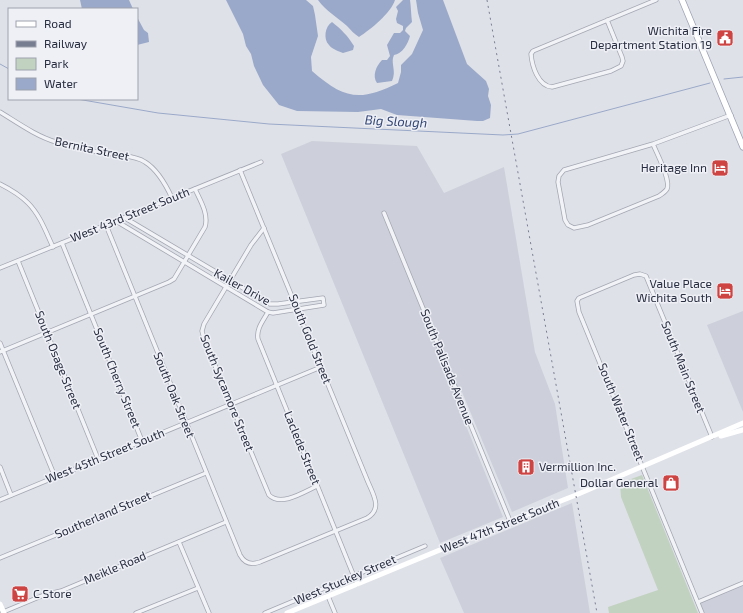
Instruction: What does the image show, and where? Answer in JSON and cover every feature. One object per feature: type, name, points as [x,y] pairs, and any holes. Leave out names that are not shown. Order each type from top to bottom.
[{"type":"main road","points":[[682,0],[743,146]]},
{"type":"street","points":[[607,20],[622,61],[621,66],[617,69],[552,87],[544,84],[537,74],[531,57],[533,51],[607,20],[656,0]]},
{"type":"street","name":"Bernita Street","points":[[0,112],[28,130],[57,143],[135,158],[145,162],[152,167],[164,182],[172,198]]},
{"type":"street","points":[[653,144],[667,178],[668,185],[666,190],[659,196],[588,225],[577,228],[568,225],[565,220],[558,178],[564,170],[576,165],[653,144],[731,115]]},
{"type":"street","name":"West 43rd Street South","points":[[0,268],[261,162]]},
{"type":"street","name":"South Gold Street","points":[[240,170],[375,499],[376,509],[372,516],[336,531]]},
{"type":"street","points":[[0,184],[24,199],[31,206],[42,222],[53,247]]},
{"type":"street","points":[[2,351],[134,297],[169,282],[174,278],[205,227],[205,212],[195,189]]},
{"type":"street","name":"South Palisade Avenue","points":[[384,213],[510,521]]},
{"type":"street","name":"Kailer Drive","points":[[116,221],[268,312],[273,313],[297,310],[325,304],[323,298],[270,304],[125,218]]},
{"type":"street","name":"South Oak Street","points":[[106,225],[240,556],[244,561],[255,564],[260,563],[336,531]]},
{"type":"street","name":"South Sycamore Street","points":[[264,228],[251,245],[208,317],[202,331],[269,496],[277,500],[283,500],[317,486]]},
{"type":"street","name":"South Cherry Street","points":[[62,243],[142,441]]},
{"type":"street","name":"South Osage Street","points":[[18,261],[98,459]]},
{"type":"street","name":"South Main Street","points":[[578,300],[582,296],[634,275],[644,275],[647,278],[712,437]]},
{"type":"street","name":"South Water Street","points":[[578,300],[577,305],[579,312],[702,613]]},
{"type":"street","name":"Laclede Street","points":[[268,312],[258,328],[257,334],[261,349],[357,584]]},
{"type":"street","points":[[0,343],[55,477]]},
{"type":"street","name":"West 45th Street South","points":[[0,500],[321,367]]},
{"type":"street","points":[[712,437],[743,423]]},
{"type":"street","points":[[712,437],[743,430]]},
{"type":"street","name":"West 47th Street South","points":[[287,613],[576,495],[712,437]]},
{"type":"street","points":[[0,467],[11,495]]},
{"type":"street","name":"Southerland Street","points":[[0,558],[206,472]]},
{"type":"street","name":"Meikle Road","points":[[4,613],[44,595],[62,591],[226,522]]},
{"type":"street","points":[[179,542],[209,613]]},
{"type":"street","name":"West Stuckey Street","points":[[265,613],[425,546]]},
{"type":"street","points":[[698,602],[743,583]]},
{"type":"street","points":[[136,613],[198,588]]},
{"type":"street","points":[[328,596],[335,613]]},
{"type":"street","points":[[0,604],[4,613]]},
{"type":"shaded area","points":[[312,141],[417,146],[444,193],[504,167],[535,352],[555,404],[568,488],[512,512],[462,392],[454,396],[503,517],[440,543],[281,154]]},
{"type":"shaded area","points":[[743,311],[743,412],[707,325]]},
{"type":"shaded area","points":[[572,503],[590,613],[464,613],[440,558]]},
{"type":"shaded area","points":[[743,583],[743,613],[702,613],[698,602]]},
{"type":"green space","points":[[642,475],[698,613],[609,613],[608,607],[658,590],[621,497],[620,483]]},
{"type":"water","points":[[80,0],[129,0],[133,8],[82,8]]},
{"type":"water","points":[[226,0],[306,0],[313,6],[318,36],[311,57],[312,71],[323,80],[343,92],[353,95],[363,95],[385,89],[398,83],[401,65],[412,54],[423,30],[416,0],[443,0],[467,64],[486,81],[489,89],[488,96],[491,105],[490,118],[483,121],[477,121],[397,115],[381,109],[358,112],[297,111],[279,105],[263,85],[254,66],[251,54],[246,46],[243,34]]},
{"type":"water","points":[[318,0],[395,0],[385,16],[359,37],[328,11]]},
{"type":"water","points":[[403,0],[410,0],[412,22],[405,31],[410,36],[402,51],[394,55],[394,74],[392,81],[377,83],[375,77],[376,68],[382,60],[387,60],[390,56],[387,45],[394,33],[400,33],[403,30],[403,26],[397,23],[396,19],[398,11],[396,7]]},
{"type":"water","points":[[138,19],[144,30],[148,33],[149,42],[138,45]]},
{"type":"water","points":[[332,22],[349,39],[354,46],[353,50],[343,53],[333,49],[329,45],[325,36],[326,29]]},
{"type":"waterway","name":"Big Slough","points":[[0,64],[8,68]]},
{"type":"waterway","name":"Big Slough","points":[[724,79],[743,77]]},
{"type":"waterway","name":"Big Slough","points":[[83,100],[158,113],[269,124],[503,135],[518,134],[710,83]]},
{"type":"railway","points":[[487,0],[597,613]]},
{"type":"place","name":"Wichita Fire Department Station 19","points":[[725,38]]},
{"type":"place","name":"Heritage Inn","points":[[720,168]]},
{"type":"place","name":"Value Place Wichita South","points":[[725,291]]},
{"type":"place","name":"Vermillion Inc.","points":[[526,467]]},
{"type":"place","name":"Dollar General","points":[[671,483]]},
{"type":"place","name":"C Store","points":[[20,594]]}]
